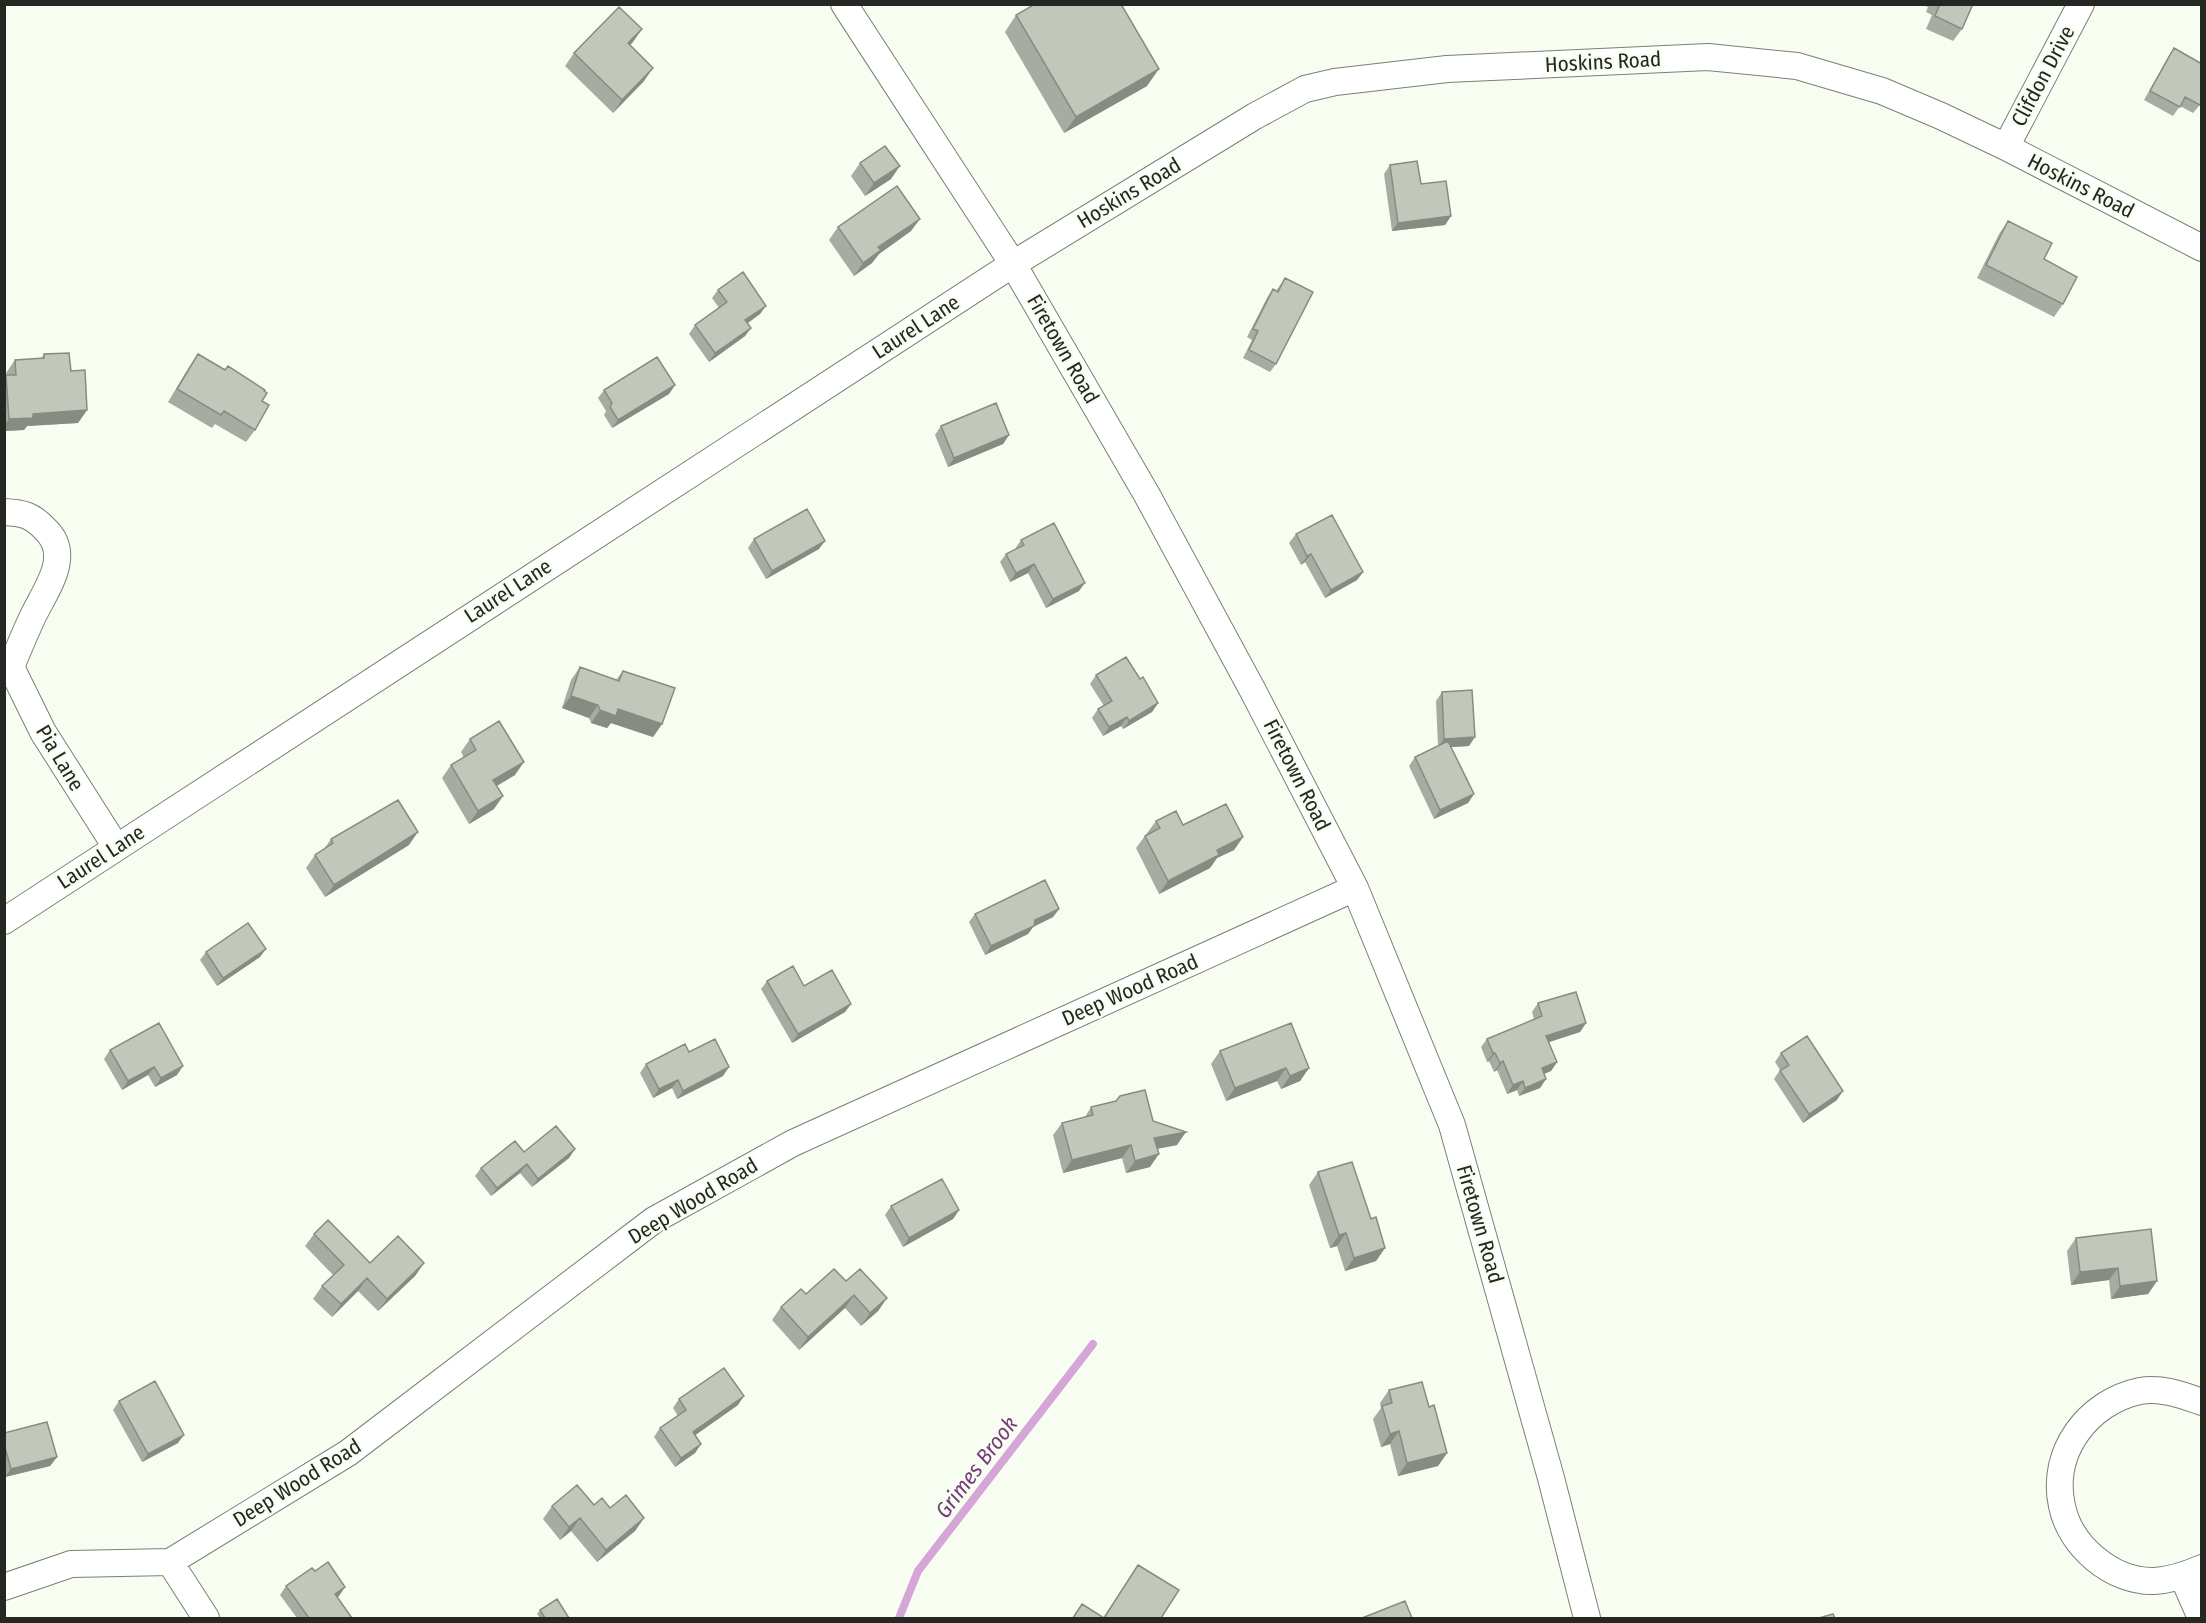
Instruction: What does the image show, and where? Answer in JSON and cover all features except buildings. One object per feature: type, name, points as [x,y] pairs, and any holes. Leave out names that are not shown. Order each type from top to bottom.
[{"type":"street","name":"Firetown Road","points":[[844,4],[1013,264],[1147,495],[1252,688],[1355,888],[1452,1125],[1551,1478],[1587,1618]]},
{"type":"street","name":"Clifdon Drive","points":[[2006,147],[2080,4]]},
{"type":"street","name":"Hoskins Road","points":[[1013,264],[1255,116],[1305,89],[1346,80],[1447,69],[1708,57],[1797,66],[1881,92],[1941,116],[2006,147],[2202,248]]},
{"type":"street","name":"Laurel Lane","points":[[4,921],[1013,264]]},
{"type":"street","name":"Pia Lane","points":[[4,512],[24,513],[40,523],[51,534],[58,550],[55,573],[8,663],[43,732],[116,847]]},
{"type":"street","name":"Deep Wood Road","points":[[170,1562],[348,1453],[654,1220],[793,1143],[1355,888]]},
{"type":"street","points":[[2201,1618],[2192,1572],[2152,1581],[2121,1575],[2094,1559],[2073,1535],[2062,1506],[2060,1475],[2068,1444],[2086,1419],[2111,1400],[2141,1391],[2152,1391],[2173,1392],[2202,1402]]},
{"type":"street","points":[[4,1587],[71,1564],[170,1562],[206,1618]]},
{"type":"waterway","name":"Grimes Brook","points":[[899,1618],[918,1571],[1093,1344]]}]
